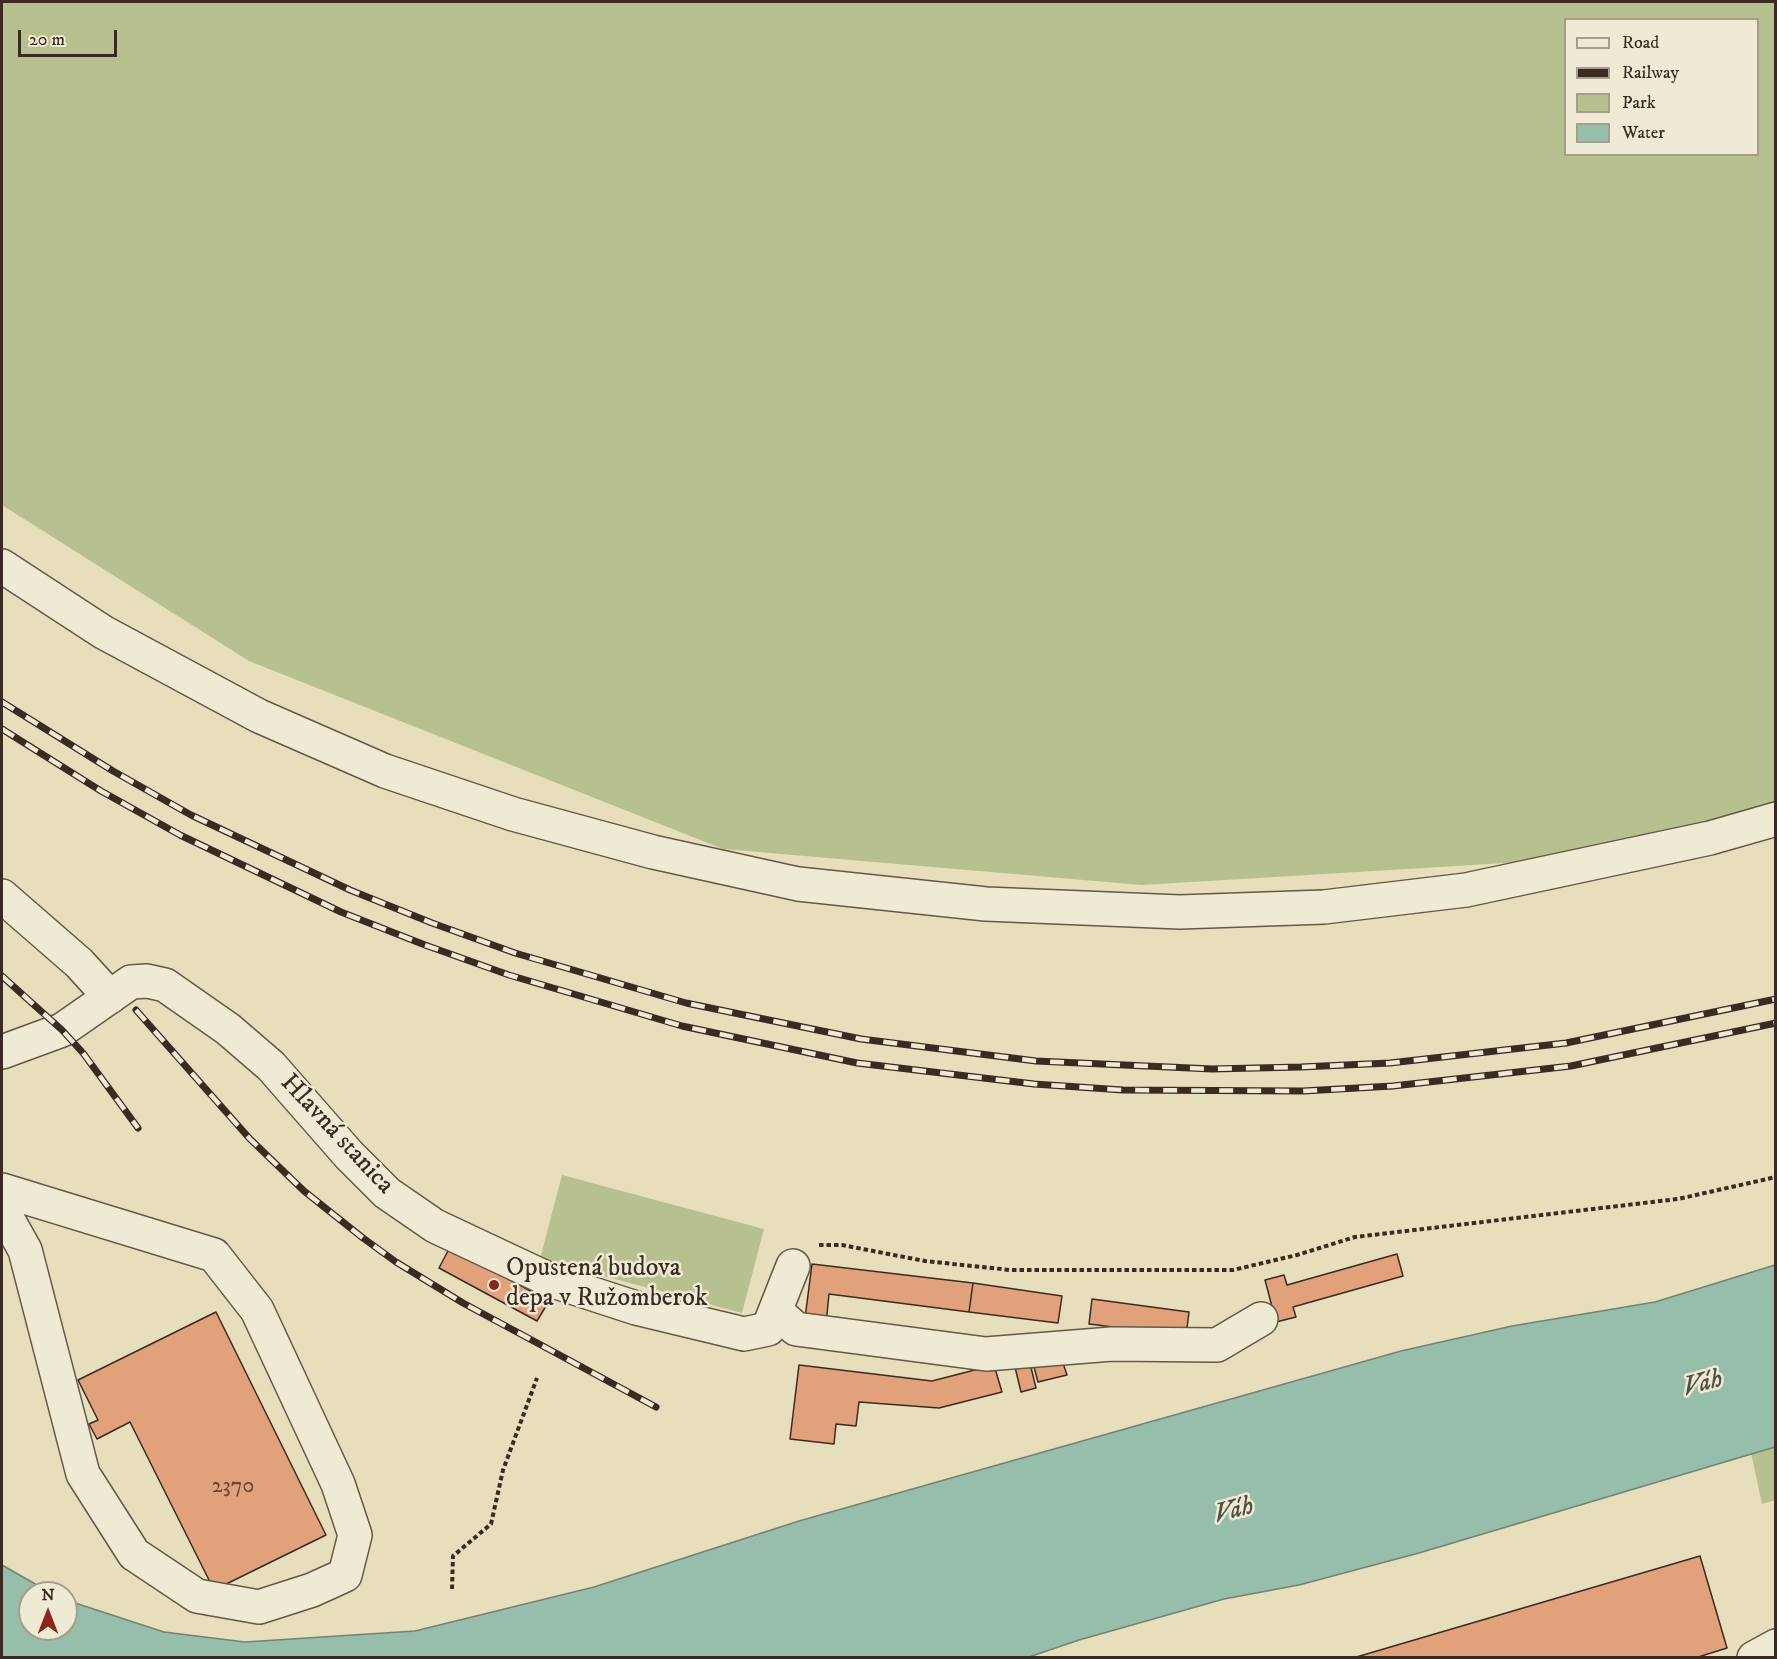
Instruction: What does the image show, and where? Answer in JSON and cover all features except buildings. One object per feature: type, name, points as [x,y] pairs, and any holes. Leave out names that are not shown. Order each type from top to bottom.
[{"type":"street","points":[[2,566],[102,632],[260,716],[385,771],[524,817],[653,852],[798,884],[987,904],[1180,912],[1324,907],[1466,890],[1710,838],[1776,819]]},
{"type":"street","points":[[2,896],[38,926],[111,997]]},
{"type":"street","name":"Hlavná stanica","points":[[2,1052],[62,1030],[131,982],[147,981],[165,985],[228,1029],[271,1066],[349,1155],[387,1193],[435,1226],[550,1280],[636,1308],[706,1327],[744,1334],[768,1329],[777,1312],[793,1266]]},
{"type":"street","points":[[2,1190],[214,1255],[256,1310],[338,1484],[355,1535],[345,1575],[312,1590],[259,1607],[197,1596],[134,1554],[82,1474],[25,1250],[2,1209]]},
{"type":"street","points":[[777,1312],[796,1329],[987,1354],[1112,1344],[1217,1345],[1261,1319]]},
{"type":"street","points":[[1754,1658],[1776,1646]]},
{"type":"path","points":[[793,1266],[800,1252],[812,1245],[842,1245],[924,1261],[1010,1270],[1233,1270],[1297,1255],[1355,1237],[1678,1198],[1776,1177]]},
{"type":"path","points":[[452,1589],[453,1556],[491,1524],[503,1470],[537,1378]]},
{"type":"green space","points":[[2,2],[1775,2],[1775,811],[1539,861],[1142,885],[723,849],[249,661],[2,505]]},
{"type":"green space","points":[[562,1175],[764,1229],[742,1313],[540,1259]]},
{"type":"green space","points":[[1775,1447],[1775,1500],[1762,1504],[1751,1453]]},
{"type":"water","name":"Váh","points":[[1775,1265],[1775,1447],[1419,1553],[1299,1585],[1224,1599],[1079,1640],[1029,1657],[2,1657],[2,1565],[30,1581],[18,1581],[18,1641],[78,1641],[78,1604],[164,1632],[245,1642],[415,1631],[594,1587],[799,1521],[1401,1351],[1512,1326],[1655,1302]]},
{"type":"railway","points":[[2,702],[113,771],[191,815],[350,890],[432,923],[515,953],[686,1003],[861,1039],[1036,1061],[1212,1069],[1301,1067],[1390,1063],[1566,1043],[1776,999]]},
{"type":"railway","points":[[2,729],[101,791],[180,835],[341,912],[425,945],[509,975],[682,1026],[857,1063],[1034,1084],[1123,1090],[1303,1091],[1393,1086],[1571,1066],[1776,1023]]},
{"type":"railway","points":[[2,976],[62,1030],[83,1053],[138,1128]]},
{"type":"railway","points":[[136,1010],[250,1139],[304,1191],[363,1238],[396,1262],[463,1303],[656,1407]]},
{"type":"place","name":"Opustená budova depa v Ružomberok","points":[[494,1285]]}]
